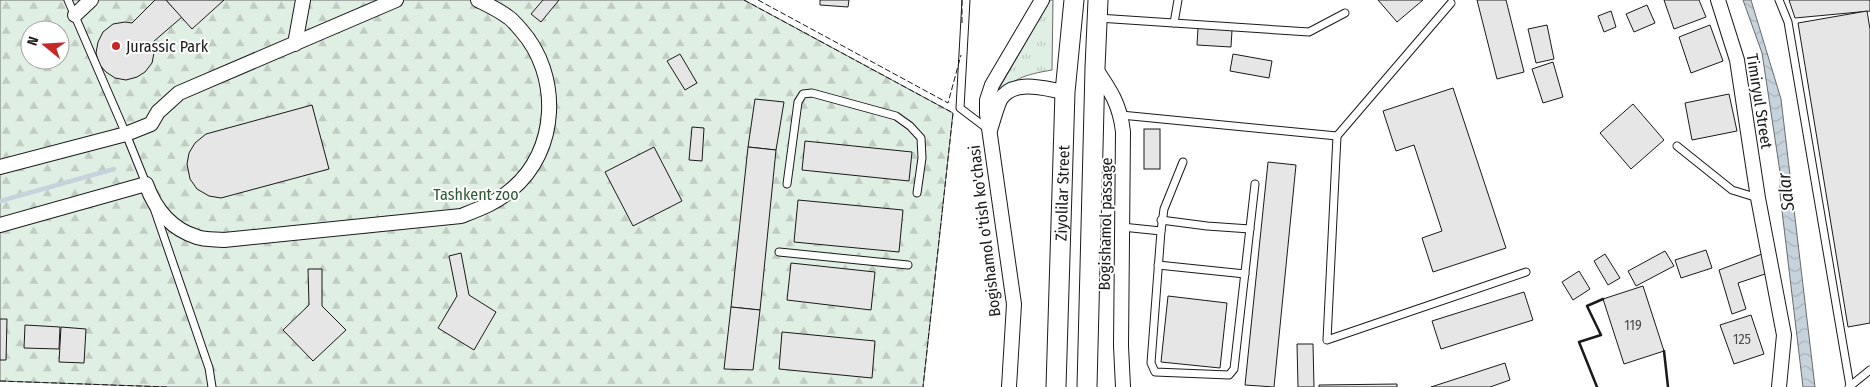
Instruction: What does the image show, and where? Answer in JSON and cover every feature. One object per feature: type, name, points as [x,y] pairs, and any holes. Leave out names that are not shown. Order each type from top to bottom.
[{"type":"main road","name":"Ziyolilar Street","points":[[1056,387],[1066,92],[1074,0]]},
{"type":"main road","name":"Ziyolilar Street","points":[[1087,387],[1098,9]]},
{"type":"main road","points":[[1059,307],[1090,307]]},
{"type":"street","points":[[74,15],[91,0]]},
{"type":"street","points":[[295,44],[303,0]]},
{"type":"street","points":[[0,167],[126,134],[151,124],[158,112],[179,93],[396,0]]},
{"type":"street","points":[[0,225],[146,184],[152,200],[170,223],[197,237],[224,240],[461,216],[488,206],[512,190],[530,170],[543,146],[549,120],[550,98],[546,72],[531,42],[509,17],[478,0]]},
{"type":"street","name":"Bogishamol o'tish ko'chasi","points":[[1009,387],[1014,304],[987,114],[987,100],[992,84],[1042,0]]},
{"type":"street","name":"Timiryul Street","points":[[1718,0],[1737,60],[1758,198],[1784,335],[1778,387]]},
{"type":"street","name":"Bogishamol passage","points":[[1095,68],[1114,96],[1122,115],[1121,346],[1123,387]]},
{"type":"street","name":"Bogishamol o'tish ko'chasi","points":[[990,131],[1001,99],[1014,88],[1024,87],[1066,92]]},
{"type":"lane","points":[[68,0],[146,184],[209,368],[212,387]]},
{"type":"lane","points":[[966,0],[960,108],[990,131]]},
{"type":"lane","points":[[1174,23],[1178,0]]},
{"type":"lane","points":[[1779,0],[1788,22],[1850,386],[1870,370]]},
{"type":"lane","points":[[1451,2],[1337,136],[1327,340],[1526,272]]},
{"type":"lane","points":[[1098,9],[1174,23],[1309,32],[1345,13]]},
{"type":"lane","points":[[787,184],[798,102],[803,94],[812,93],[896,116],[910,126],[921,138],[922,158],[917,193]]},
{"type":"lane","points":[[1122,115],[1337,136]]},
{"type":"lane","points":[[1677,146],[1732,190],[1758,198]]},
{"type":"lane","points":[[1183,162],[1161,220],[1151,363],[1155,372],[1229,376],[1234,368],[1256,184]]},
{"type":"lane","points":[[1161,220],[1250,229]]},
{"type":"lane","points":[[1122,227],[1161,231]]},
{"type":"lane","points":[[780,252],[908,265]]},
{"type":"lane","points":[[1158,265],[1245,274]]},
{"type":"green space","name":"Tashkent zoo","points":[[0,0],[744,0],[953,113],[923,387],[167,387],[0,381]]},
{"type":"green space","points":[[1050,0],[1053,0],[1052,70],[1019,78],[993,99]]},
{"type":"water","name":"Salar","points":[[1743,0],[1751,0],[1781,99],[1815,387],[1803,387],[1780,194],[1780,172],[1762,53]]},
{"type":"building","points":[[155,0],[166,0],[182,17],[153,42],[154,53],[152,63],[145,72],[137,77],[126,80],[115,78],[99,64],[96,53],[98,42],[103,32],[113,24],[132,23]]},
{"type":"building","points":[[166,0],[224,0],[192,29]]},
{"type":"building","points":[[543,0],[559,0],[541,22],[531,14]]},
{"type":"building","points":[[820,0],[849,0],[848,7],[820,5]]},
{"type":"building","points":[[1378,0],[1423,0],[1397,22]]},
{"type":"building","points":[[1477,0],[1506,0],[1524,72],[1497,79]]},
{"type":"building","points":[[1664,0],[1699,0],[1706,17],[1674,29]]},
{"type":"building","points":[[1789,0],[1870,0],[1870,11],[1795,18]]},
{"type":"building","points":[[1647,5],[1655,23],[1634,32],[1626,14]]},
{"type":"building","points":[[1611,11],[1616,27],[1604,32],[1598,16]]},
{"type":"building","points":[[1867,11],[1870,29],[1870,323],[1848,327],[1798,23]]},
{"type":"building","points":[[1547,25],[1554,59],[1536,63],[1528,29]]},
{"type":"building","points":[[1710,25],[1723,61],[1691,73],[1679,37]]},
{"type":"building","points":[[1198,28],[1232,30],[1231,47],[1197,45]]},
{"type":"building","points":[[680,54],[697,83],[685,90],[667,61]]},
{"type":"building","points":[[1233,54],[1272,61],[1269,78],[1230,71]]},
{"type":"building","points":[[1553,62],[1563,97],[1543,103],[1532,69]]},
{"type":"building","points":[[1453,88],[1506,248],[1433,272],[1422,238],[1442,231],[1414,145],[1396,151],[1383,111]]},
{"type":"building","points":[[1729,94],[1737,131],[1692,140],[1685,103]]},
{"type":"building","points":[[755,99],[784,102],[776,150],[748,147]]},
{"type":"building","points":[[1633,104],[1664,140],[1631,169],[1600,133]]},
{"type":"building","points":[[312,105],[329,169],[221,198],[209,196],[197,189],[190,179],[187,164],[189,153],[195,143],[206,134]]},
{"type":"building","points":[[692,127],[704,128],[702,161],[689,160]]},
{"type":"building","points":[[1144,129],[1160,129],[1160,169],[1144,169]]},
{"type":"building","points":[[805,141],[912,152],[909,181],[802,170]]},
{"type":"building","points":[[654,147],[682,201],[633,226],[605,172]]},
{"type":"building","points":[[748,147],[776,150],[760,310],[731,307]]},
{"type":"building","points":[[1268,162],[1296,165],[1274,387],[1245,385]]},
{"type":"building","points":[[798,200],[903,210],[899,252],[794,242]]},
{"type":"building","points":[[1706,250],[1712,268],[1681,278],[1675,260]]},
{"type":"building","points":[[1665,251],[1674,266],[1636,286],[1628,271]]},
{"type":"building","points":[[461,253],[469,295],[496,312],[474,350],[438,328],[457,296],[449,256]]},
{"type":"building","points":[[1605,254],[1620,278],[1608,285],[1594,261]]},
{"type":"building","points":[[1762,254],[1768,273],[1738,283],[1746,309],[1732,314],[1719,270]]},
{"type":"building","points":[[791,263],[875,272],[871,310],[787,300]]},
{"type":"building","points":[[308,269],[322,269],[322,306],[346,330],[313,361],[283,330],[309,305]]},
{"type":"building","points":[[1579,271],[1590,289],[1573,300],[1562,282]]},
{"type":"building","points":[[1643,286],[1664,351],[1624,364],[1603,299]]},
{"type":"building","points":[[1524,292],[1533,320],[1441,349],[1432,321]]},
{"type":"building","points":[[1168,296],[1227,303],[1220,368],[1161,362]]},
{"type":"building","points":[[731,307],[760,310],[753,370],[724,369]]},
{"type":"building","points":[[1751,315],[1764,354],[1734,364],[1720,325]]},
{"type":"building","points":[[0,319],[7,319],[6,360],[0,360]]},
{"type":"building","points":[[25,325],[60,327],[59,349],[24,348]]},
{"type":"building","points":[[61,327],[86,329],[84,363],[59,362]]},
{"type":"building","points":[[782,332],[875,341],[872,378],[779,369]]},
{"type":"building","points":[[1297,344],[1313,344],[1314,387],[1298,387]]},
{"type":"building","points":[[1505,363],[1510,380],[1490,387],[1431,387]]},
{"type":"building","points":[[1397,384],[1397,387],[1319,387],[1319,385]]},
{"type":"waterway","points":[[0,201],[114,169]]},
{"type":"fence","points":[[744,0],[953,113],[923,387]]},
{"type":"fence","points":[[758,0],[948,103],[961,55]]},
{"type":"fence","points":[[962,0],[962,25]]},
{"type":"fence","points":[[0,381],[167,387]]},
{"type":"wall","points":[[1597,387],[1579,342],[1601,335],[1587,306],[1603,299]]},
{"type":"wall","points":[[1664,351],[1668,387]]},
{"type":"place","name":"Jurassic Park","points":[[116,46]]}]
